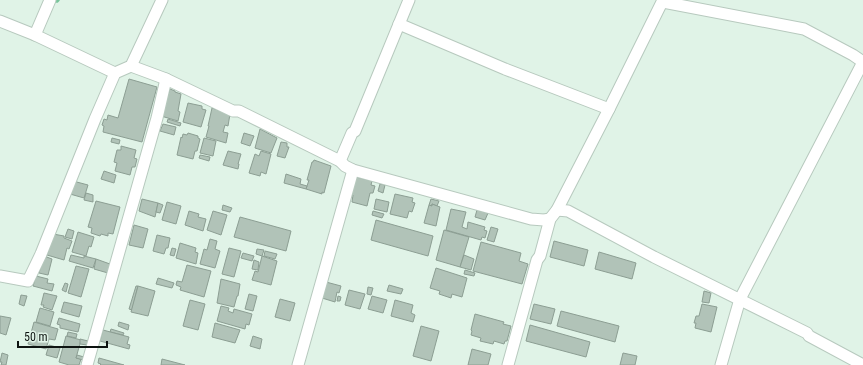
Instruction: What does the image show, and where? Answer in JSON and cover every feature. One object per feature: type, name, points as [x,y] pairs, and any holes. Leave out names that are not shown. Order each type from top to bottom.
[{"type":"street","points":[[35,35],[50,0]]},
{"type":"street","points":[[0,276],[28,281],[42,254],[95,119],[116,73],[131,66],[162,0]]},
{"type":"street","points":[[340,161],[352,133],[355,131],[409,0]]},
{"type":"street","points":[[508,365],[537,260],[540,256],[553,215],[609,109],[663,1],[804,29],[863,62],[740,299],[721,365]]},
{"type":"street","points":[[0,21],[35,35],[116,73]]},
{"type":"street","points":[[399,24],[505,69],[609,109]]},
{"type":"street","points":[[131,66],[166,79],[233,111],[240,111],[340,161],[345,166],[353,170],[531,219],[544,220],[568,210],[654,257],[807,333],[809,336],[863,365]]},
{"type":"street","points":[[87,365],[157,118],[166,79]]},
{"type":"street","points":[[298,365],[353,170]]},
{"type":"building","points":[[129,79],[157,87],[142,142],[103,132],[104,126],[102,125],[104,119],[107,120],[108,115],[118,118]]},
{"type":"building","points":[[170,89],[181,94],[178,121],[161,116]]},
{"type":"building","points":[[188,103],[202,106],[202,109],[206,110],[201,127],[183,122]]},
{"type":"building","points":[[212,108],[230,114],[228,126],[225,125],[223,132],[228,133],[226,143],[206,137]]},
{"type":"building","points":[[168,119],[181,123],[180,126],[167,122]]},
{"type":"building","points":[[163,124],[176,127],[174,135],[160,131]]},
{"type":"building","points":[[260,129],[277,138],[271,153],[255,148]]},
{"type":"building","points":[[188,133],[198,136],[200,139],[193,159],[177,155],[181,137],[182,138],[183,134],[187,135]]},
{"type":"building","points":[[244,133],[254,136],[250,146],[241,143]]},
{"type":"building","points":[[112,138],[120,140],[119,144],[111,142]]},
{"type":"building","points":[[204,138],[216,141],[213,156],[200,153]]},
{"type":"building","points":[[281,142],[287,143],[287,147],[289,147],[285,158],[277,156]]},
{"type":"building","points":[[121,146],[136,150],[134,158],[137,159],[135,167],[132,167],[130,175],[115,171],[117,163],[114,162],[117,150],[121,150]]},
{"type":"building","points":[[228,151],[241,154],[238,169],[223,165]]},
{"type":"building","points":[[261,151],[271,154],[266,174],[261,172],[260,176],[249,173],[255,154],[259,156]]},
{"type":"building","points":[[200,155],[210,157],[209,161],[199,158]]},
{"type":"building","points":[[314,160],[331,166],[324,193],[322,192],[322,194],[306,189],[309,180],[307,180],[312,162]]},
{"type":"building","points":[[104,171],[116,175],[114,183],[101,179]]},
{"type":"building","points":[[286,174],[301,179],[300,184],[307,186],[306,189],[284,183]]},
{"type":"building","points":[[356,177],[372,181],[371,185],[375,186],[373,193],[370,193],[367,206],[352,202],[353,195],[351,195]]},
{"type":"building","points":[[73,181],[88,185],[84,198],[70,194]]},
{"type":"building","points":[[380,184],[385,185],[383,193],[378,191]]},
{"type":"building","points":[[86,193],[93,195],[93,202],[84,200]]},
{"type":"building","points":[[395,194],[413,198],[412,202],[415,203],[412,212],[409,211],[407,218],[390,214]]},
{"type":"building","points":[[142,199],[158,203],[155,217],[139,211]]},
{"type":"building","points":[[376,199],[389,202],[387,212],[374,209]]},
{"type":"building","points":[[431,199],[439,201],[437,206],[432,204],[432,206],[429,205]]},
{"type":"building","points":[[96,201],[120,207],[113,234],[108,233],[108,236],[101,234],[100,236],[91,233],[92,228],[88,227]]},
{"type":"building","points":[[167,202],[181,206],[176,224],[162,220]]},
{"type":"building","points":[[158,203],[163,205],[160,213],[156,212]]},
{"type":"building","points":[[432,204],[440,207],[436,226],[424,223],[429,205],[432,206]]},
{"type":"building","points":[[223,205],[232,208],[230,212],[222,210]]},
{"type":"building","points":[[451,209],[466,212],[462,227],[467,229],[468,222],[485,227],[484,230],[487,231],[485,238],[482,237],[481,240],[446,230]]},
{"type":"building","points":[[477,210],[488,213],[485,220],[475,217]]},
{"type":"building","points":[[189,211],[199,214],[198,217],[206,219],[203,231],[185,225]]},
{"type":"building","points":[[213,211],[227,215],[221,235],[207,230]]},
{"type":"building","points":[[373,211],[384,214],[382,218],[372,215]]},
{"type":"building","points":[[240,217],[291,231],[286,251],[234,237]]},
{"type":"building","points":[[376,220],[433,236],[428,256],[371,240]]},
{"type":"building","points":[[134,225],[148,229],[143,248],[129,245]]},
{"type":"building","points":[[491,227],[498,229],[494,242],[487,240]]},
{"type":"building","points":[[68,229],[74,231],[72,239],[65,237]]},
{"type":"building","points":[[444,230],[469,237],[460,267],[436,260]]},
{"type":"building","points":[[78,232],[94,237],[86,256],[72,252]]},
{"type":"building","points":[[53,234],[64,236],[64,238],[72,241],[69,249],[67,248],[64,260],[47,255]]},
{"type":"building","points":[[157,235],[170,238],[168,248],[166,248],[164,254],[153,251]]},
{"type":"building","points":[[210,239],[217,241],[215,249],[220,251],[215,268],[200,264],[204,249],[207,250]]},
{"type":"building","points":[[554,241],[588,250],[584,266],[550,257]]},
{"type":"building","points":[[481,242],[521,253],[519,261],[528,264],[522,284],[473,271]]},
{"type":"building","points":[[180,243],[196,248],[195,252],[198,253],[196,264],[176,258]]},
{"type":"building","points":[[172,248],[176,249],[174,256],[170,255]]},
{"type":"building","points":[[229,248],[241,251],[234,277],[222,274]]},
{"type":"building","points":[[257,249],[264,250],[262,256],[256,254]]},
{"type":"building","points":[[265,251],[277,254],[275,259],[264,256]]},
{"type":"building","points":[[599,252],[636,263],[632,279],[595,269]]},
{"type":"building","points":[[243,253],[254,256],[252,261],[241,258]]},
{"type":"building","points":[[71,255],[96,259],[93,268],[69,261]]},
{"type":"building","points":[[464,255],[474,259],[471,270],[460,267]]},
{"type":"building","points":[[44,256],[52,259],[48,275],[39,273]]},
{"type":"building","points":[[262,256],[277,261],[271,285],[252,280],[255,271],[258,272]]},
{"type":"building","points":[[96,259],[110,264],[108,273],[94,269]]},
{"type":"building","points":[[254,260],[259,262],[258,270],[252,269]]},
{"type":"building","points":[[187,265],[211,271],[204,297],[180,290],[181,287],[176,285],[177,281],[182,282]]},
{"type":"building","points":[[76,266],[89,269],[81,297],[68,293]]},
{"type":"building","points":[[436,268],[467,278],[462,297],[452,294],[451,298],[439,294],[440,291],[430,288]]},
{"type":"building","points":[[465,270],[475,273],[474,276],[464,274]]},
{"type":"building","points":[[36,276],[48,279],[47,283],[54,284],[52,291],[33,286]]},
{"type":"building","points":[[158,278],[174,283],[172,288],[156,284]]},
{"type":"building","points":[[221,279],[240,284],[234,307],[217,303]]},
{"type":"building","points":[[326,282],[341,286],[339,293],[337,292],[335,302],[322,298]]},
{"type":"building","points":[[65,283],[68,284],[66,292],[62,290]]},
{"type":"building","points":[[389,285],[403,289],[401,294],[387,291]]},
{"type":"building","points":[[136,286],[138,286],[132,310],[129,309]]},
{"type":"building","points":[[138,286],[155,291],[148,316],[131,312]]},
{"type":"building","points":[[368,287],[373,288],[371,295],[367,294]]},
{"type":"building","points":[[349,290],[365,294],[360,309],[345,305]]},
{"type":"building","points":[[704,291],[711,293],[709,303],[702,302]]},
{"type":"building","points":[[44,293],[57,296],[52,310],[43,307],[44,305],[41,305]]},
{"type":"building","points":[[249,294],[257,296],[253,311],[245,309]]},
{"type":"building","points":[[21,295],[27,296],[24,306],[19,304]]},
{"type":"building","points":[[338,296],[341,297],[340,301],[337,301]]},
{"type":"building","points":[[372,296],[387,300],[383,313],[368,309]]},
{"type":"building","points":[[280,299],[295,303],[290,321],[275,317]]},
{"type":"building","points":[[190,300],[205,304],[198,330],[183,326]]},
{"type":"building","points":[[395,300],[413,305],[411,313],[415,315],[413,322],[391,316]]},
{"type":"building","points":[[64,302],[82,306],[79,317],[61,312]]},
{"type":"building","points":[[534,304],[555,309],[551,324],[530,319]]},
{"type":"building","points":[[702,304],[717,307],[711,332],[695,328],[696,323],[694,323],[696,316],[699,316]]},
{"type":"building","points":[[221,306],[229,308],[228,311],[233,313],[234,309],[252,314],[249,325],[246,324],[245,329],[217,321]]},
{"type":"building","points":[[40,308],[54,312],[50,326],[36,322]]},
{"type":"building","points":[[561,311],[619,326],[615,342],[557,326]]},
{"type":"building","points":[[475,314],[504,322],[503,324],[511,326],[507,341],[505,341],[504,344],[494,341],[493,344],[480,341],[481,338],[471,335]]},
{"type":"building","points":[[0,316],[11,318],[6,335],[0,333]]},
{"type":"building","points":[[59,318],[80,324],[78,332],[60,328],[60,325],[57,324]]},
{"type":"building","points":[[34,322],[58,329],[55,340],[49,339],[46,349],[28,344]]},
{"type":"building","points":[[119,322],[129,325],[128,330],[118,326]]},
{"type":"building","points":[[215,323],[240,330],[235,343],[212,337]]},
{"type":"building","points":[[530,325],[590,342],[586,357],[526,341]]},
{"type":"building","points":[[421,326],[439,331],[431,361],[413,356]]},
{"type":"building","points":[[111,329],[124,333],[123,335],[110,332]]},
{"type":"building","points":[[103,330],[129,337],[127,344],[130,345],[129,349],[100,341]]},
{"type":"building","points":[[68,332],[77,334],[76,338],[67,336]]},
{"type":"building","points":[[66,336],[81,340],[76,358],[81,359],[79,365],[69,365],[59,362]]},
{"type":"building","points":[[253,336],[262,339],[260,349],[250,346]]},
{"type":"building","points":[[80,339],[88,341],[87,345],[80,344]]},
{"type":"building","points":[[49,345],[60,348],[57,358],[46,355]]},
{"type":"building","points":[[472,349],[491,354],[488,365],[468,365]]},
{"type":"building","points":[[2,353],[8,355],[6,365],[1,365],[2,362],[0,362]]},
{"type":"building","points":[[623,353],[637,356],[635,365],[620,365]]},
{"type":"building","points":[[77,355],[84,357],[83,360],[76,358]]},
{"type":"building","points":[[99,358],[124,365],[100,365],[101,364],[98,363]]},
{"type":"building","points":[[162,359],[185,365],[161,365]]}]
